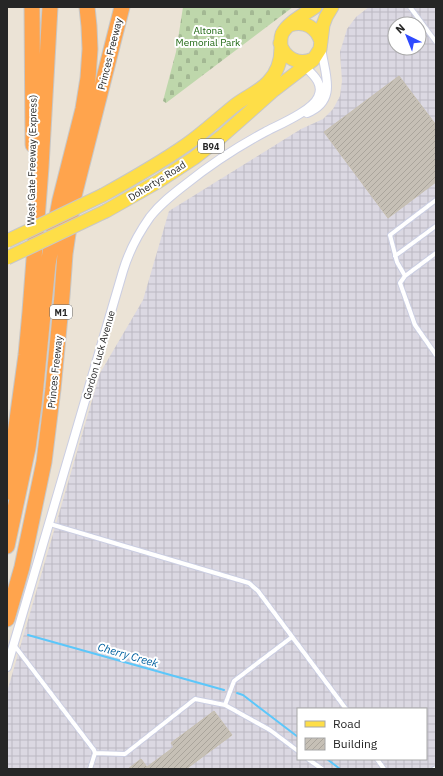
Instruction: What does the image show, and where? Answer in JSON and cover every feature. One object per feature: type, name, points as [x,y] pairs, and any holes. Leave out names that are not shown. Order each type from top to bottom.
[{"type":"highway","name":"West Gate Freeway (Express)","points":[[30,312],[33,78],[32,7]]},
{"type":"highway","points":[[7,492],[25,362],[30,312],[41,168],[50,7]]},
{"type":"highway","points":[[7,546],[28,448],[35,398],[48,264],[60,200],[83,109],[88,78],[90,50],[87,7]]},
{"type":"highway","name":"Princes Freeway","points":[[7,619],[22,567],[44,462],[54,389],[65,254],[74,200],[122,7]]},
{"type":"main road","name":"Dohertys Road","points":[[7,241],[103,195],[144,172],[179,150],[238,103],[262,88],[276,70],[280,57],[280,43],[282,34],[289,26],[315,7]]},
{"type":"main road","name":"Dohertys Road","points":[[7,258],[106,211],[153,185],[194,158],[221,137],[302,64],[315,58],[321,43],[321,30],[324,21],[332,7]]},
{"type":"main road","points":[[289,26],[300,23],[310,26],[318,35],[321,43]]},
{"type":"main road","points":[[280,43],[282,49],[288,56],[302,64]]},
{"type":"street","name":"Gordon Luck Avenue","points":[[7,667],[129,253],[140,232],[151,216],[163,203],[202,172],[252,139],[295,117],[317,108],[322,104],[328,84],[321,43]]},
{"type":"street","name":"Gordon Luck Avenue","points":[[295,117],[314,103],[320,92],[318,81],[302,64]]},
{"type":"lane","points":[[410,7],[436,42]]},
{"type":"lane","points":[[405,276],[397,262],[390,235],[436,200]]},
{"type":"lane","points":[[395,256],[436,226]]},
{"type":"lane","points":[[436,253],[405,276],[400,283],[415,325],[436,355]]},
{"type":"lane","points":[[50,524],[249,583],[258,591],[345,708]]},
{"type":"lane","points":[[225,705],[234,681],[292,637]]},
{"type":"lane","points":[[14,645],[91,745],[95,753],[90,769]]},
{"type":"lane","points":[[95,753],[125,754],[195,698],[225,705],[270,730],[297,750]]},
{"type":"lane","points":[[309,760],[322,769]]},
{"type":"lane","points":[[378,760],[384,769]]},
{"type":"shaded area","points":[[369,7],[436,7],[436,769],[7,769],[7,692],[100,373],[143,300],[169,211],[301,129],[323,119],[333,109],[340,96],[342,81],[340,52],[347,29],[356,17]]},
{"type":"green space","name":"Altona Memorial Park","points":[[183,7],[293,7],[166,103],[163,101],[176,52]]},
{"type":"building","points":[[399,76],[436,125],[436,182],[388,218],[324,132]]},
{"type":"building","points":[[214,711],[232,735],[186,769],[128,769],[141,759],[147,767],[174,747],[171,743]]},
{"type":"waterway","name":"Cherry Creek","points":[[28,635],[224,690]]},
{"type":"waterway","name":"Cherry Creek","points":[[237,693],[243,695],[297,736]]},
{"type":"waterway","name":"Cherry Creek","points":[[328,760],[340,769]]}]
